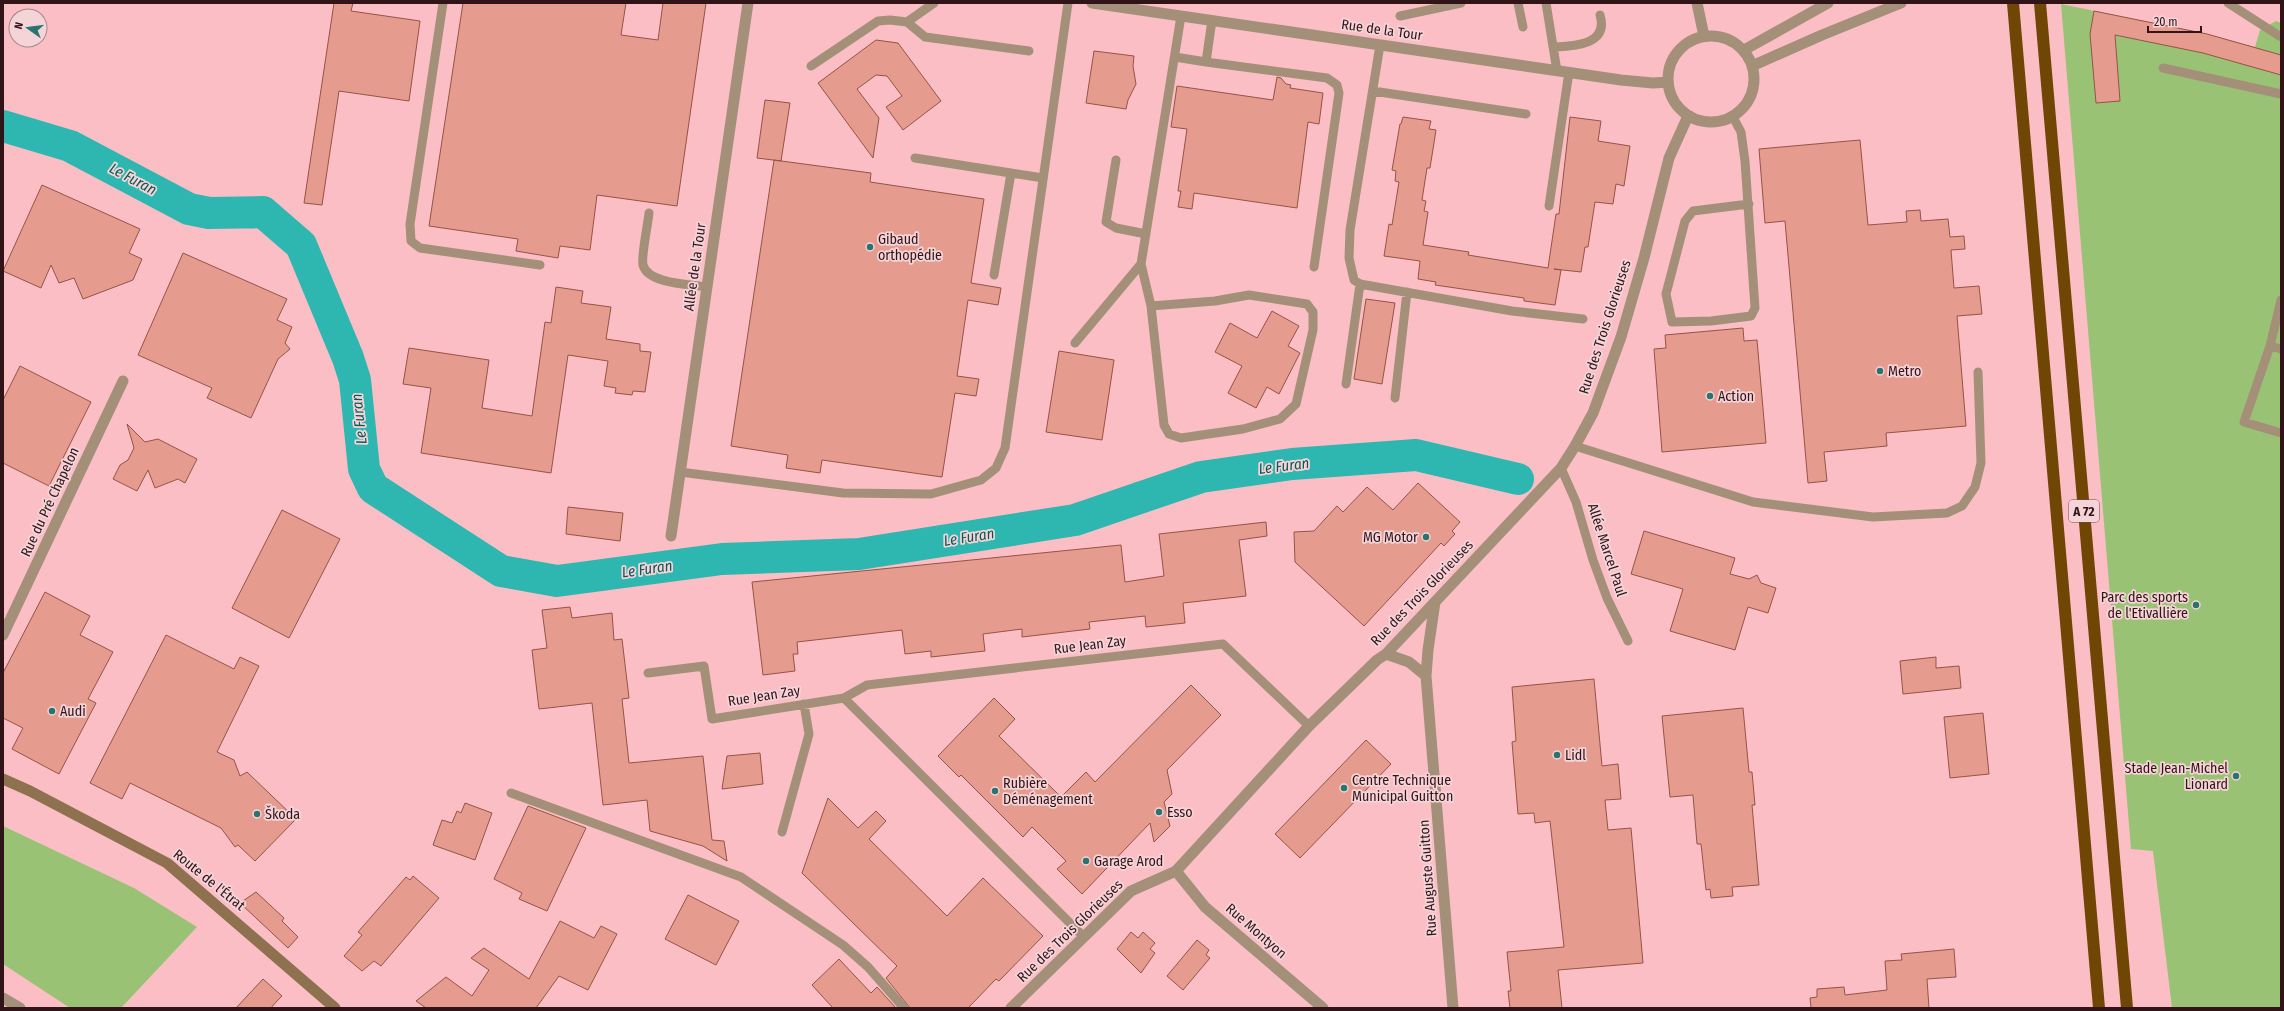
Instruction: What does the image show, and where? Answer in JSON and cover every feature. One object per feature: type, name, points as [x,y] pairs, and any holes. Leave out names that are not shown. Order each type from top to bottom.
[{"type":"highway","name":"A 72","points":[[2013,3],[2099,1008]]},
{"type":"highway","name":"A 72","points":[[2041,8],[2127,1008]]},
{"type":"main road","name":"Route de l'Étrat","points":[[3,779],[30,791],[167,863],[335,1008]]},
{"type":"street","name":"Allée de la Tour","points":[[671,536],[748,3]]},
{"type":"street","name":"Rue de la Tour","points":[[1092,3],[1557,71],[1653,83],[1668,82]]},
{"type":"street","points":[[1697,3],[1704,36]]},
{"type":"street","points":[[1744,50],[1828,3]]},
{"type":"street","points":[[1752,66],[1822,35],[1901,3]]},
{"type":"street","points":[[1704,36],[1718,36],[1731,40],[1744,50],[1752,66],[1754,85],[1750,98],[1743,108],[1732,117],[1722,121],[1710,122],[1688,116],[1678,107],[1671,95],[1668,82],[1669,69],[1674,58],[1682,48],[1692,40],[1704,36]]},
{"type":"street","name":"Rue des Trois Glorieuses","points":[[1011,1008],[1131,891],[1176,871],[1309,726],[1377,660],[1386,654],[1561,468],[1593,413],[1621,337],[1644,258],[1669,158],[1688,116]]},
{"type":"street","name":"Rue du Pré Chapelon","points":[[3,635],[123,381]]},
{"type":"street","name":"Rue Auguste Guitton","points":[[1435,602],[1426,676],[1453,1008]]},
{"type":"street","points":[[1386,654],[1409,662],[1426,676]]},
{"type":"street","name":"Rue Montyon","points":[[1176,871],[1205,907],[1323,1008]]},
{"type":"street","points":[[3,998],[20,1008]]},
{"type":"lane","points":[[443,3],[410,224],[411,241],[420,248],[540,266]]},
{"type":"lane","points":[[907,22],[934,3]]},
{"type":"lane","points":[[680,472],[843,493],[931,494],[981,480],[996,468],[1005,448],[1068,3]]},
{"type":"lane","points":[[1400,16],[1461,3]]},
{"type":"lane","points":[[1518,3],[1523,28]]},
{"type":"lane","points":[[1546,3],[1557,71]]},
{"type":"lane","points":[[2228,3],[2281,37]]},
{"type":"lane","points":[[1554,47],[1572,46],[1592,41],[1598,35],[1603,24],[1600,15]]},
{"type":"lane","points":[[1151,306],[1215,301],[1249,295],[1307,304],[1314,312],[1313,330],[1296,404],[1280,419],[1243,429],[1181,438],[1169,434],[1164,425],[1151,306],[1141,264],[1181,16]]},
{"type":"lane","points":[[811,66],[878,21],[890,20],[907,22],[925,37],[1030,51]]},
{"type":"lane","points":[[1206,62],[1212,20]]},
{"type":"lane","points":[[1380,45],[1350,230],[1349,258],[1354,280],[1360,284],[1512,311],[1583,318]]},
{"type":"lane","points":[[1174,57],[1327,78],[1337,85],[1339,93],[1314,267]]},
{"type":"lane","points":[[2163,68],[2281,94]]},
{"type":"lane","points":[[1549,206],[1569,72]]},
{"type":"lane","points":[[1373,91],[1526,114]]},
{"type":"lane","points":[[1732,117],[1741,132],[1749,204],[1755,308],[1751,316],[1711,321],[1672,322],[1667,306],[1666,294],[1685,221],[1693,212],[1749,204]]},
{"type":"lane","points":[[915,158],[1043,178]]},
{"type":"lane","points":[[1116,160],[1106,222],[1116,228],[1146,234]]},
{"type":"lane","points":[[994,275],[1011,173]]},
{"type":"lane","points":[[650,213],[643,264],[647,273],[657,279],[707,286]]},
{"type":"lane","points":[[1075,343],[1141,264]]},
{"type":"lane","points":[[1346,384],[1360,284]]},
{"type":"lane","points":[[1395,398],[1407,292]]},
{"type":"lane","points":[[2281,300],[2270,346],[2244,422],[2281,433]]},
{"type":"lane","points":[[2270,346],[2281,349]]},
{"type":"lane","points":[[1575,446],[1753,502],[1873,517],[1947,513],[1962,506],[1974,487],[1981,463],[1978,372]]},
{"type":"lane","name":"Allée Marcel Paul","points":[[1561,468],[1576,502],[1593,560],[1607,598],[1628,641]]},
{"type":"lane","name":"Rue Jean Zay","points":[[648,673],[704,666],[712,719],[844,698],[867,685],[1222,644],[1309,726]]},
{"type":"lane","points":[[844,698],[1084,936]]},
{"type":"lane","points":[[782,832],[810,734],[804,704]]},
{"type":"lane","points":[[511,793],[741,877],[842,945],[868,967],[904,1008]]},
{"type":"green space","name":"Parc des sports de l'Etivallière","points":[[2061,4],[2207,34],[2255,47],[2260,30],[2276,21],[2281,23],[2281,1008],[2172,1008],[2153,851],[2131,849]]},
{"type":"green space","points":[[3,826],[134,888],[197,927],[121,1008],[70,1008],[3,964]]},
{"type":"building","points":[[334,3],[353,3],[351,11],[420,21],[409,101],[339,91],[322,205],[304,203]]},
{"type":"building","points":[[463,3],[626,3],[621,35],[658,40],[663,3],[706,3],[677,206],[597,195],[590,250],[560,246],[558,258],[516,251],[518,239],[429,226]]},
{"type":"building","points":[[2094,11],[2207,34],[2281,55],[2281,75],[2203,53],[2115,35],[2120,101],[2096,103],[2090,34]]},
{"type":"building","points":[[876,40],[898,43],[941,101],[903,130],[886,107],[902,96],[887,76],[876,75],[857,89],[879,118],[873,158],[818,83]]},
{"type":"building","points":[[1094,51],[1134,56],[1133,66],[1136,84],[1128,100],[1126,109],[1086,103]]},
{"type":"building","points":[[1277,77],[1281,78],[1286,84],[1291,85],[1290,88],[1323,93],[1319,124],[1308,122],[1297,208],[1194,193],[1192,209],[1178,207],[1181,191],[1178,191],[1187,129],[1171,127],[1177,86],[1273,100]]},
{"type":"building","points":[[765,100],[790,103],[781,161],[757,158]]},
{"type":"building","points":[[1403,117],[1431,121],[1429,129],[1436,130],[1430,168],[1427,168],[1422,200],[1426,201],[1424,211],[1428,212],[1423,245],[1469,252],[1468,255],[1548,268],[1556,214],[1559,214],[1570,117],[1601,121],[1598,141],[1630,146],[1624,186],[1616,184],[1613,204],[1595,202],[1588,247],[1585,247],[1581,272],[1554,269],[1561,270],[1555,305],[1524,301],[1524,298],[1435,285],[1436,282],[1418,279],[1420,261],[1384,256],[1389,224],[1392,225],[1399,182],[1395,181],[1396,171],[1392,170],[1400,124]]},
{"type":"building","name":"Metro","points":[[1860,140],[1868,225],[1907,222],[1906,211],[1920,210],[1921,221],[1948,219],[1950,237],[1964,236],[1965,249],[1951,250],[1954,288],[1979,286],[1982,314],[1957,316],[1966,426],[1886,433],[1887,446],[1824,452],[1827,481],[1808,483],[1785,221],[1765,223],[1759,149]]},
{"type":"building","name":"Gibaud orthopédie","points":[[774,160],[871,173],[870,182],[984,199],[971,283],[1001,288],[998,305],[968,300],[957,376],[979,379],[976,396],[955,393],[942,477],[822,460],[820,473],[786,468],[788,455],[731,446]]},
{"type":"building","points":[[42,185],[140,229],[129,253],[142,259],[133,280],[83,299],[74,278],[59,283],[51,265],[41,288],[3,271]]},
{"type":"building","points":[[183,253],[287,299],[277,320],[292,327],[285,343],[290,349],[278,359],[251,418],[207,398],[212,388],[138,355]]},
{"type":"building","points":[[556,287],[583,291],[581,303],[611,307],[606,339],[640,344],[640,351],[651,352],[645,392],[633,391],[632,395],[615,393],[616,388],[604,386],[608,361],[568,355],[551,473],[421,453],[431,388],[403,384],[409,348],[489,360],[482,408],[532,416],[545,322],[551,323]]},
{"type":"building","points":[[1366,299],[1395,303],[1382,384],[1354,379]]},
{"type":"building","points":[[1272,311],[1299,326],[1288,346],[1300,353],[1279,394],[1267,387],[1256,408],[1228,393],[1242,366],[1215,352],[1230,323],[1257,338]]},
{"type":"building","name":"Action","points":[[1743,328],[1744,341],[1757,340],[1766,443],[1662,452],[1654,349],[1666,348],[1665,335]]},
{"type":"building","points":[[1059,351],[1114,360],[1102,440],[1046,432]]},
{"type":"building","points":[[20,366],[91,402],[49,486],[3,463],[3,400]]},
{"type":"building","points":[[127,424],[145,442],[158,439],[197,459],[185,483],[178,479],[155,488],[148,470],[137,491],[113,479],[120,465],[128,460],[134,448]]},
{"type":"building","points":[[1418,483],[1460,522],[1452,531],[1455,534],[1444,546],[1441,543],[1364,626],[1295,562],[1294,532],[1314,531],[1337,506],[1343,512],[1367,487],[1393,510]]},
{"type":"building","points":[[568,507],[623,513],[620,541],[566,534]]},
{"type":"building","points":[[282,510],[340,539],[289,638],[232,608]]},
{"type":"building","points":[[1266,522],[1267,536],[1239,540],[1246,596],[1183,603],[1185,623],[1146,627],[1145,616],[1089,622],[1090,629],[1022,637],[1022,629],[983,634],[985,651],[931,657],[931,651],[905,654],[902,630],[797,642],[798,654],[793,654],[795,671],[763,675],[752,582],[1121,545],[1125,582],[1164,576],[1159,534]]},
{"type":"building","points":[[1644,531],[1735,558],[1730,574],[1749,579],[1757,575],[1761,583],[1776,588],[1768,613],[1748,607],[1735,650],[1670,631],[1683,589],[1631,574]]},
{"type":"building","points":[[45,592],[90,616],[80,635],[113,652],[88,699],[96,703],[59,774],[12,749],[23,728],[3,718],[3,673]]},
{"type":"building","points":[[570,607],[572,618],[612,613],[614,640],[622,639],[629,698],[622,699],[629,763],[703,756],[712,840],[724,841],[727,861],[703,846],[650,831],[647,800],[603,805],[592,703],[539,709],[532,650],[547,648],[542,610]]},
{"type":"building","points":[[166,635],[234,669],[240,657],[259,666],[217,752],[234,760],[240,776],[247,772],[296,819],[255,861],[238,845],[235,847],[221,828],[130,783],[122,799],[90,783]]},
{"type":"building","points":[[1936,657],[1936,668],[1959,666],[1961,688],[1903,694],[1900,661]]},
{"type":"building","points":[[1594,679],[1602,766],[1618,764],[1621,799],[1605,800],[1608,830],[1631,828],[1643,963],[1558,970],[1562,1008],[1510,1008],[1508,991],[1511,991],[1507,952],[1564,947],[1550,821],[1535,823],[1534,813],[1518,814],[1512,742],[1516,741],[1512,687]]},
{"type":"building","points":[[1191,685],[1221,715],[1167,770],[1172,794],[1164,802],[1170,826],[1154,842],[1150,823],[1082,894],[1057,869],[1066,861],[1032,827],[1023,837],[961,775],[959,777],[938,756],[994,698],[1015,719],[999,736],[1061,797],[1086,772],[1095,782]]},
{"type":"building","points":[[1743,708],[1749,772],[1752,772],[1755,805],[1752,805],[1759,885],[1732,887],[1733,896],[1711,898],[1710,889],[1706,890],[1701,844],[1697,844],[1693,795],[1670,797],[1662,716]]},
{"type":"building","points":[[1983,713],[1989,774],[1950,778],[1944,717]]},
{"type":"building","name":"Centre Technique Municipal Guitton","points":[[1366,740],[1391,764],[1300,858],[1275,834]]},
{"type":"building","points":[[760,753],[763,784],[722,789],[727,756]]},
{"type":"building","points":[[828,798],[858,828],[876,811],[886,821],[869,839],[947,916],[983,878],[1043,936],[999,981],[996,979],[968,1008],[910,1008],[886,978],[897,966],[802,873]]},
{"type":"building","points":[[465,803],[492,813],[475,860],[433,845],[442,820],[452,823],[457,811],[461,813]]},
{"type":"building","points":[[528,806],[586,828],[547,911],[519,899],[522,893],[494,879]]},
{"type":"building","points":[[413,876],[439,898],[381,966],[374,961],[362,971],[344,956],[362,935],[358,932],[406,877],[410,880]]},
{"type":"building","points":[[256,892],[284,918],[282,921],[298,937],[288,948],[240,903]]},
{"type":"building","points":[[688,895],[739,921],[716,965],[665,939]]},
{"type":"building","points":[[560,921],[594,938],[601,926],[617,934],[588,990],[559,976],[536,1008],[426,1008],[416,1001],[446,977],[472,996],[489,970],[471,958],[484,948],[529,979]]},
{"type":"building","points":[[1131,932],[1138,938],[1143,932],[1155,943],[1150,949],[1155,953],[1141,973],[1117,949]]},
{"type":"building","points":[[1197,940],[1209,950],[1206,955],[1210,958],[1183,990],[1167,976]]},
{"type":"building","points":[[1954,949],[1956,977],[1927,979],[1929,1008],[1811,1008],[1810,998],[1817,997],[1817,989],[1844,987],[1845,995],[1887,990],[1885,961],[1902,960],[1901,954]]},
{"type":"building","points":[[839,959],[871,993],[877,987],[896,1008],[833,1008],[812,985]]},
{"type":"building","points":[[263,979],[282,996],[271,1008],[236,1008]]},
{"type":"waterway","name":"Le Furan","points":[[3,126],[70,146],[189,209],[209,213],[263,212],[301,245],[348,358],[355,380],[364,469],[373,488],[501,571],[557,581],[722,559],[859,554],[1075,520],[1201,477],[1292,464],[1416,455],[1518,479]]},
{"type":"place","name":"Gibaud orthopédie","points":[[870,247]]},
{"type":"place","name":"Metro","points":[[1880,371]]},
{"type":"place","name":"Action","points":[[1710,396]]},
{"type":"place","name":"MG Motor","points":[[1426,537]]},
{"type":"place","name":"Parc des sports de l'Etivallière","points":[[2196,605]]},
{"type":"place","name":"Audi","points":[[52,711]]},
{"type":"place","name":"Lidl","points":[[1557,755]]},
{"type":"place","name":"Stade Jean-Michel Lionard","points":[[2236,776]]},
{"type":"place","name":"Centre Technique Municipal Guitton","points":[[1344,788]]},
{"type":"place","name":"Rubière Déménagement","points":[[995,791]]},
{"type":"place","name":"Esso","points":[[1159,812]]},
{"type":"place","name":"Škoda","points":[[257,814]]},
{"type":"place","name":"Garage Arod","points":[[1086,861]]}]
